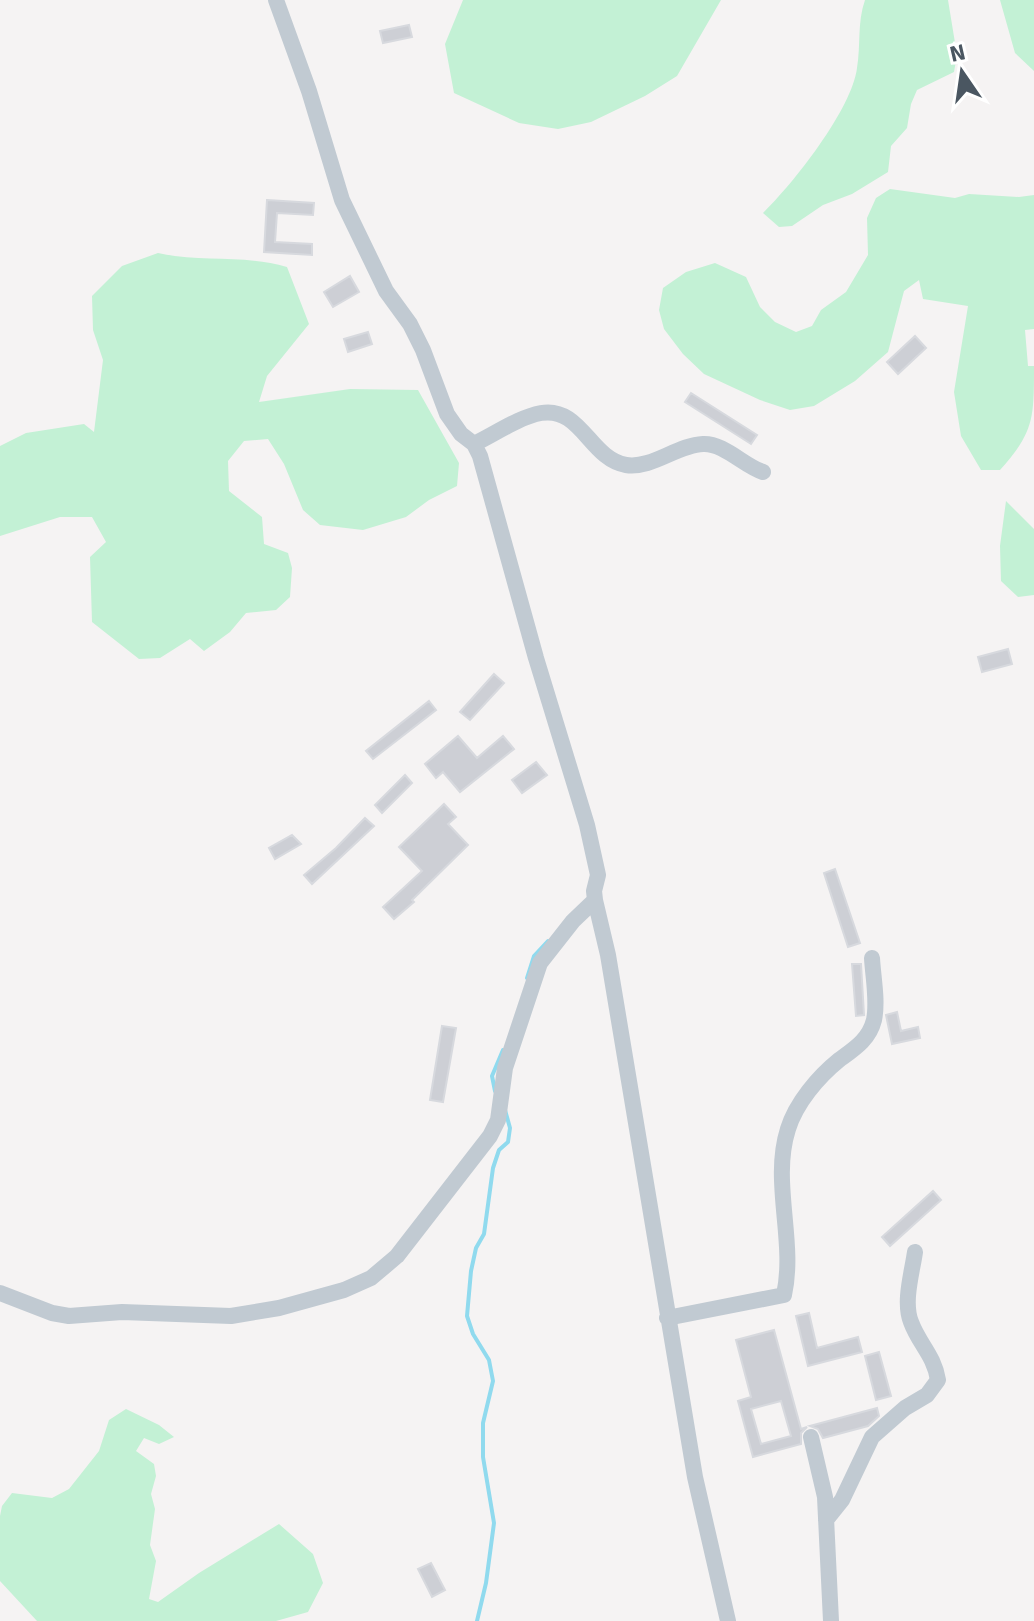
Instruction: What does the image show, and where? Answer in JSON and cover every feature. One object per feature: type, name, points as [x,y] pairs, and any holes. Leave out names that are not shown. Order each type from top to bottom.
[{"type":"street","points":[[276,0],[309,91],[332,173],[353,225],[386,291],[410,324],[423,350],[447,414],[461,434],[474,444],[587,825],[598,875],[595,900],[608,955],[695,1477],[728,1621]]},
{"type":"street","points":[[474,444],[533,416],[556,413],[565,415],[576,424],[610,459],[627,465],[648,462],[704,444],[722,449],[763,472]]},
{"type":"street","points":[[0,1293],[52,1313],[69,1316],[122,1312],[231,1316],[311,1301],[371,1278],[397,1256],[490,1136],[498,1120],[505,1068],[540,963],[573,921],[595,900]]},
{"type":"street","points":[[667,1318],[784,1295],[787,1253],[783,1152],[789,1127],[808,1092],[869,1033],[875,1017],[872,958]]},
{"type":"street","points":[[826,1520],[842,1500],[872,1437],[905,1408],[927,1395],[938,1380],[927,1348],[909,1319],[915,1252]]},
{"type":"street","points":[[811,1437],[825,1497],[831,1621]]},
{"type":"green space","points":[[463,0],[721,0],[677,76],[645,96],[591,122],[558,129],[519,123],[454,93],[445,44]]},
{"type":"green space","points":[[865,0],[948,0],[957,55],[954,72],[917,90],[907,128],[891,146],[888,172],[852,194],[823,205],[792,226],[779,227],[763,213],[805,165],[844,104],[857,68]]},
{"type":"green space","points":[[1000,0],[1034,0],[1034,71],[1015,53]]},
{"type":"green space","points":[[890,189],[955,198],[969,194],[1034,195],[1034,329],[1025,330],[1028,366],[1034,366],[1032,412],[1020,445],[1000,470],[981,470],[961,436],[954,392],[968,306],[923,299],[919,280],[904,291],[888,352],[855,381],[814,406],[790,410],[704,374],[683,354],[664,329],[659,310],[663,288],[686,272],[715,263],[746,277],[760,307],[775,322],[796,332],[812,326],[821,310],[846,292],[868,255],[867,218],[876,198]]},
{"type":"green space","points":[[158,253],[255,261],[287,267],[309,324],[267,376],[259,402],[350,389],[418,390],[459,463],[457,486],[429,500],[406,517],[363,530],[320,525],[303,510],[284,464],[268,439],[244,441],[228,461],[229,491],[262,517],[264,544],[288,553],[292,568],[290,597],[276,610],[246,613],[230,632],[204,651],[190,639],[160,658],[139,659],[92,622],[90,557],[106,542],[92,517],[60,517],[0,536],[0,446],[26,433],[84,424],[94,432],[103,360],[93,330],[92,296],[122,266]]},
{"type":"green space","points":[[1006,501],[1034,529],[1034,595],[1018,597],[1001,581],[1000,546]]},
{"type":"green space","points":[[126,1409],[159,1425],[174,1437],[159,1444],[144,1438],[136,1451],[154,1464],[156,1476],[151,1494],[155,1509],[150,1545],[156,1561],[149,1599],[158,1602],[279,1524],[313,1554],[323,1583],[308,1612],[276,1621],[37,1621],[0,1581],[2,1506],[12,1493],[52,1498],[69,1489],[99,1451],[109,1420]]},
{"type":"building","points":[[409,25],[412,37],[383,43],[380,31]]},
{"type":"building","points":[[267,200],[314,203],[313,215],[277,213],[275,242],[312,244],[312,255],[264,252]]},
{"type":"building","points":[[350,276],[359,292],[333,307],[324,292]]},
{"type":"building","points":[[368,332],[372,344],[348,352],[344,339]]},
{"type":"building","points":[[915,336],[926,348],[898,374],[887,362]]},
{"type":"building","points":[[691,393],[757,435],[751,444],[685,402]]},
{"type":"building","points":[[1008,649],[1012,664],[982,672],[978,657]]},
{"type":"building","points":[[494,674],[504,683],[470,720],[460,712]]},
{"type":"building","points":[[429,701],[436,710],[373,759],[366,751]]},
{"type":"building","points":[[458,736],[477,758],[503,736],[514,749],[460,792],[443,772],[436,778],[425,764]]},
{"type":"building","points":[[536,762],[547,775],[522,793],[512,780]]},
{"type":"building","points":[[405,775],[412,783],[382,813],[375,805]]},
{"type":"building","points":[[444,804],[456,817],[448,824],[468,845],[394,919],[383,907],[422,871],[399,847]]},
{"type":"building","points":[[365,818],[374,826],[312,884],[304,875]]},
{"type":"building","points":[[292,835],[301,844],[275,859],[269,848]]},
{"type":"building","points":[[835,869],[860,943],[848,947],[824,873]]},
{"type":"building","points":[[852,964],[861,964],[864,1015],[856,1016]]},
{"type":"building","points":[[897,1012],[901,1031],[918,1027],[920,1038],[892,1044],[886,1015]]},
{"type":"building","points":[[442,1026],[456,1028],[443,1102],[430,1100]]},
{"type":"building","points":[[933,1191],[941,1200],[890,1246],[882,1237]]},
{"type":"building","points":[[809,1313],[817,1348],[858,1337],[862,1352],[808,1366],[796,1316]]},
{"type":"building","points":[[774,1330],[801,1429],[807,1427],[801,1433],[801,1444],[753,1457],[738,1401],[751,1397],[736,1340]],"holes":[[[781,1401],[791,1436],[761,1444],[751,1409]]]},
{"type":"building","points":[[879,1352],[891,1396],[876,1400],[865,1356]]},
{"type":"building","points":[[877,1408],[879,1416],[868,1426],[823,1438],[818,1429],[810,1426]]},
{"type":"building","points":[[431,1563],[445,1590],[432,1597],[418,1569]]},
{"type":"waterway","points":[[527,978],[534,956],[548,941]]},
{"type":"waterway","points":[[495,1091],[492,1076],[503,1050]]},
{"type":"waterway","points":[[477,1621],[494,1523],[483,1457],[483,1423],[493,1381],[489,1360],[473,1334],[467,1316],[471,1271],[476,1248],[484,1234],[493,1168],[499,1150],[508,1142],[510,1128],[505,1110]]}]
